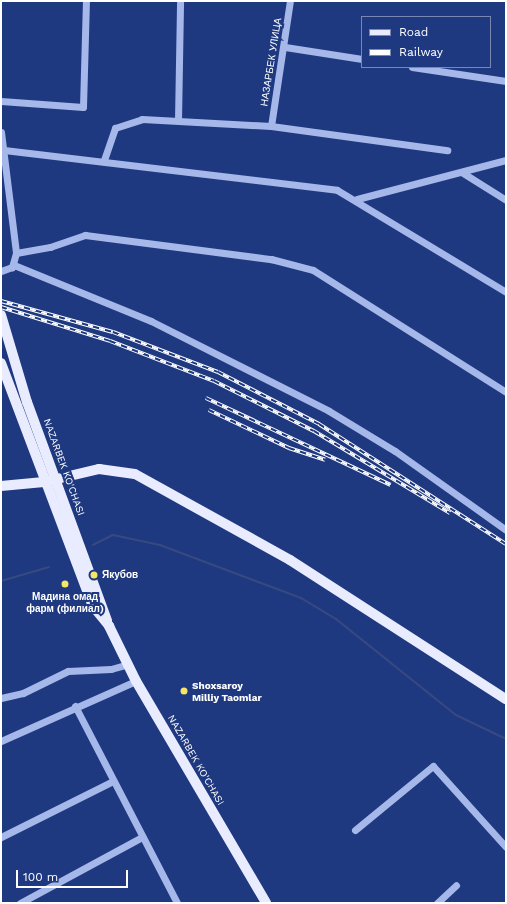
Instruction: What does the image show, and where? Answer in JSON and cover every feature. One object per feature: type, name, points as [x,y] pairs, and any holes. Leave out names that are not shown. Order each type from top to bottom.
[{"type":"main road","name":"NAZARBEK KO'CHASI","points":[[1,315],[54,478],[109,626],[136,681],[266,903]]},
{"type":"main road","name":"NAZARBEK KO'CHASI","points":[[1,363],[44,482],[93,606],[109,626]]},
{"type":"main road","points":[[1,486],[44,482],[54,478],[115,469],[157,483],[290,560],[506,699]]},
{"type":"street","points":[[1,101],[83,107],[86,1]]},
{"type":"street","points":[[178,120],[180,1]]},
{"type":"street","name":"НАЗАРБЕК УЛИЦА","points":[[271,126],[290,1]]},
{"type":"street","points":[[284,47],[361,59]]},
{"type":"street","points":[[419,68],[506,81]]},
{"type":"street","points":[[104,160],[115,128],[142,119],[271,126],[448,150]]},
{"type":"street","points":[[1,132],[16,253],[14,265]]},
{"type":"street","points":[[4,150],[104,160],[337,190],[357,199],[506,292]]},
{"type":"street","points":[[357,199],[463,173],[506,160]]},
{"type":"street","points":[[463,173],[506,200]]},
{"type":"street","points":[[16,253],[50,247],[86,235],[271,259],[313,270],[506,392]]},
{"type":"street","points":[[2,271],[14,265],[151,321],[328,411],[395,451],[506,530]]},
{"type":"street","points":[[1,698],[23,693],[68,671],[111,669],[128,664]]},
{"type":"street","points":[[1,741],[74,706],[136,681]]},
{"type":"street","points":[[74,706],[177,903]]},
{"type":"street","points":[[355,830],[433,766],[506,845]]},
{"type":"street","points":[[1,837],[113,781]]},
{"type":"street","points":[[20,903],[142,837]]},
{"type":"street","points":[[437,903],[456,885]]},
{"type":"waterway","points":[[93,545],[113,535],[160,545],[301,598],[336,619],[456,715],[506,739]]},
{"type":"waterway","points":[[1,581],[49,567]]},
{"type":"railway","points":[[1,301],[113,332],[218,372],[319,424],[506,544]]},
{"type":"railway","points":[[1,307],[110,341],[214,381],[314,431],[450,513]]},
{"type":"railway","points":[[206,398],[391,485]]},
{"type":"railway","points":[[209,410],[289,448],[325,460]]},
{"type":"place","name":"Якубов","points":[[94,575]]},
{"type":"place","name":"Мадина омад фарм (филиал)","points":[[65,584]]},
{"type":"place","name":"Shoxsaroy Milliy Taomlar","points":[[184,691]]}]
